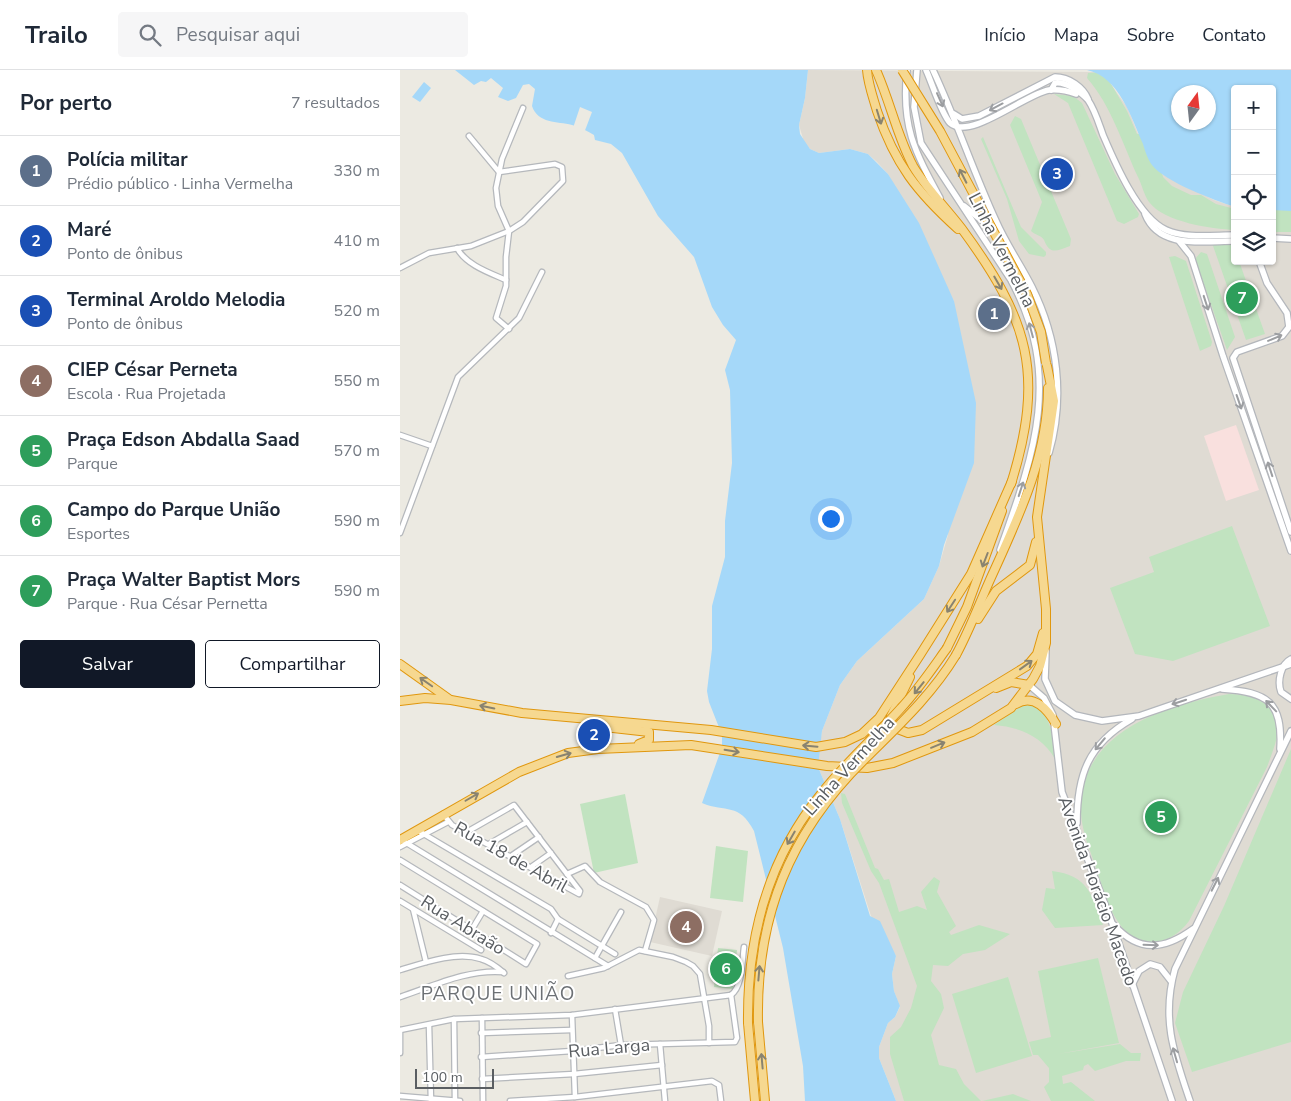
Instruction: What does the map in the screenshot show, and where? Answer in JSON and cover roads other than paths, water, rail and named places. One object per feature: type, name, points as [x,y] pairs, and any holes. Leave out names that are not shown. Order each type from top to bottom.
[{"type":"highway","points":[[867,70],[870,87],[885,136],[901,167],[930,202],[972,242]]},
{"type":"highway","name":"Linha Vermelha","points":[[755,1101],[748,1023],[750,959],[759,914],[770,881],[788,842],[822,792],[907,702],[947,648],[967,607],[995,535],[1022,444],[1028,407],[1029,388],[1025,350],[1007,298],[972,242],[913,166],[876,70]]},
{"type":"highway","name":"Linha Vermelha","points":[[765,1101],[758,1022],[758,977],[768,918],[778,885],[796,847],[838,788],[920,705],[956,655],[967,636],[1012,532],[1036,469],[1046,418],[1047,365],[1041,332],[1027,294],[940,130],[902,70]]},
{"type":"highway","points":[[967,636],[996,591],[1030,565],[1034,554],[1054,401],[1047,365]]},
{"type":"highway","name":"Linha Vermelha","points":[[920,655],[971,574],[1012,481]]},
{"type":"highway","points":[[1011,708],[1029,685],[1040,666],[1046,643],[1046,617],[1038,517]]},
{"type":"highway","points":[[920,655],[906,687],[892,712],[891,722],[895,728],[908,733],[915,733],[1031,663],[1040,649],[1046,617]]},
{"type":"highway","points":[[400,701],[425,698],[451,700],[522,714],[711,730],[816,747],[835,745],[857,736],[879,718],[920,655]]},
{"type":"highway","points":[[400,664],[451,700]]},
{"type":"highway","points":[[970,700],[1007,683],[1018,682],[1029,685]]},
{"type":"highway","points":[[403,841],[420,832],[443,814],[490,787],[543,761],[582,750],[683,744],[827,766],[867,768],[893,763],[972,732],[1023,701],[1033,702],[1045,709],[1056,724]]},
{"type":"highway","points":[[562,718],[577,724],[646,731],[650,734],[647,742],[620,748]]},
{"type":"street","points":[[906,70],[905,110],[913,148],[942,202]]},
{"type":"street","points":[[917,70],[914,107],[921,143],[956,198],[1010,247]]},
{"type":"street","points":[[926,70],[948,118],[958,126],[970,128],[1025,100],[1052,90],[1055,83],[1061,83],[1078,92],[1088,101]]},
{"type":"street","points":[[933,70],[953,113],[997,223],[1040,304],[1056,365],[1058,419],[1044,472]]},
{"type":"street","points":[[953,113],[967,119],[979,116],[1033,90],[1055,76],[1069,80],[1085,92],[1118,167],[1149,223],[1155,230],[1165,237],[1179,241],[1231,240]]},
{"type":"street","points":[[509,329],[496,318],[506,280],[509,231],[496,200],[499,172],[523,108]]},
{"type":"street","points":[[968,151],[970,128]]},
{"type":"street","points":[[469,136],[499,172]]},
{"type":"street","points":[[400,268],[430,253],[471,246],[509,231],[523,222],[551,191],[561,184],[564,172],[562,167],[555,164],[499,172]]},
{"type":"street","name":"Linha Vermelha","points":[[956,198],[990,246],[1020,297],[1031,328],[1039,370],[1040,408],[1036,436],[1025,477],[988,585]]},
{"type":"street","points":[[1143,210],[1159,226],[1177,234],[1231,235]]},
{"type":"street","points":[[1276,238],[1291,239]]},
{"type":"street","points":[[1179,241],[1191,256],[1223,356],[1291,551]]},
{"type":"street","points":[[457,248],[463,256],[476,266],[506,280]]},
{"type":"street","points":[[1261,265],[1267,282],[1288,313],[1289,328],[1282,336],[1233,356],[1291,532]]},
{"type":"street","points":[[400,533],[458,377],[465,368],[509,329],[524,312],[542,272]]},
{"type":"street","points":[[400,434],[432,446]]},
{"type":"street","points":[[1046,643],[1045,679],[1051,695],[1060,706],[1075,715],[1102,722],[1139,716],[1291,664]]},
{"type":"street","points":[[1291,658],[1283,666],[1279,689],[1291,699]]},
{"type":"street","name":"Avenida Horácio Macedo","points":[[1029,685],[1048,704],[1056,724],[1062,792],[1112,923],[1172,1101]]},
{"type":"street","points":[[1220,689],[1248,692],[1272,706],[1281,720],[1280,752]]},
{"type":"street","points":[[1077,828],[1078,796],[1088,762],[1101,742],[1109,734],[1139,716]]},
{"type":"street","points":[[1190,1101],[1169,1033],[1168,1006],[1171,981],[1177,962],[1291,731]]},
{"type":"street","points":[[465,833],[514,805],[567,874],[585,866],[600,882],[646,907],[654,920],[645,951]]},
{"type":"street","name":"Rua 18 de Abril","points":[[443,814],[448,822],[465,833],[489,844],[578,894],[580,891],[567,874]]},
{"type":"street","points":[[420,832],[448,822]]},
{"type":"street","points":[[489,844],[527,822]]},
{"type":"street","points":[[420,832],[551,909],[558,919],[615,954]]},
{"type":"street","points":[[511,856],[539,838]]},
{"type":"street","points":[[400,847],[403,841],[608,966]]},
{"type":"street","points":[[531,867],[551,853]]},
{"type":"street","points":[[401,863],[483,912],[471,931]]},
{"type":"street","name":"Rua Abraão","points":[[400,885],[526,964],[537,944],[483,912]]},
{"type":"street","points":[[400,901],[481,950]]},
{"type":"street","points":[[413,909],[426,962]]},
{"type":"street","points":[[595,958],[621,912]]},
{"type":"street","points":[[551,933],[558,919]]},
{"type":"street","points":[[1112,923],[1128,938],[1148,946],[1168,944],[1194,928]]},
{"type":"street","points":[[400,1053],[400,1030],[454,1019],[572,1015],[731,995],[737,989],[740,979],[744,947]]},
{"type":"street","points":[[568,976],[608,966],[633,951],[673,956],[693,966],[700,974],[709,1026],[709,1043]]},
{"type":"street","points":[[400,970],[426,962],[474,957],[488,962],[504,972],[467,975],[400,997]]},
{"type":"street","points":[[1132,986],[1138,971],[1150,964],[1157,965],[1163,969],[1171,981]]},
{"type":"street","name":"Rua Larga","points":[[481,1057],[572,1051],[621,1045],[736,1042],[731,995]]},
{"type":"street","points":[[615,1009],[621,1045]]},
{"type":"street","points":[[572,1015],[575,1097]]},
{"type":"street","points":[[482,1018],[483,1101]]},
{"type":"street","points":[[454,1019],[456,1101]]},
{"type":"street","points":[[429,1025],[431,1100]]},
{"type":"street","points":[[482,1033],[572,1030]]},
{"type":"street","points":[[660,1044],[665,1101]]},
{"type":"street","points":[[482,1079],[574,1074],[662,1065]]},
{"type":"street","points":[[510,1101],[575,1097],[697,1082],[717,1083],[721,1101]]},
{"type":"street","points":[[400,1096],[460,1101]]},
{"type":"water","points":[[455,70],[808,70],[805,98],[799,125],[800,134],[810,149],[819,153],[850,149],[868,154],[888,174],[919,223],[954,301],[976,403],[974,463],[944,545],[939,566],[924,599],[857,661],[840,685],[822,731],[818,767],[840,819],[870,916],[880,921],[896,956],[892,974],[894,991],[900,1006],[895,1017],[888,1023],[879,1047],[879,1058],[896,1101],[805,1101],[803,1066],[783,948],[754,831],[743,816],[737,812],[702,803],[722,747],[722,735],[709,702],[707,691],[712,649],[712,606],[725,557],[725,521],[732,463],[730,390],[725,370],[736,340],[723,325],[712,307],[694,257],[658,216],[622,153],[611,144],[595,140],[594,135],[581,128],[543,119],[535,112],[532,106],[535,89],[529,84],[523,85],[516,98],[508,101],[498,97],[503,88],[491,78],[486,82],[481,81],[474,85]]},
{"type":"water","points":[[1087,70],[1291,70],[1291,211],[1276,210],[1276,85],[1231,85],[1231,206],[1178,184],[1152,165],[1134,122],[1116,89],[1098,74]]},
{"type":"water","points":[[424,82],[431,88],[420,102],[412,97]]},
{"type":"place","name":"Terminal Aroldo Melodia","points":[[1057,174]]},
{"type":"place","name":"Praça Walter Baptist Mors","points":[[1242,298]]},
{"type":"place","name":"Polícia militar","points":[[994,314]]},
{"type":"place","name":"Maré","points":[[594,735]]},
{"type":"place","name":"Praça Edson Abdalla Saad","points":[[1161,817]]},
{"type":"place","name":"CIEP César Perneta","points":[[686,927]]},
{"type":"place","name":"Campo do Parque União","points":[[726,969]]},
{"type":"district","name":"PARQUE UNIÃO","points":[[498,994]]}]
